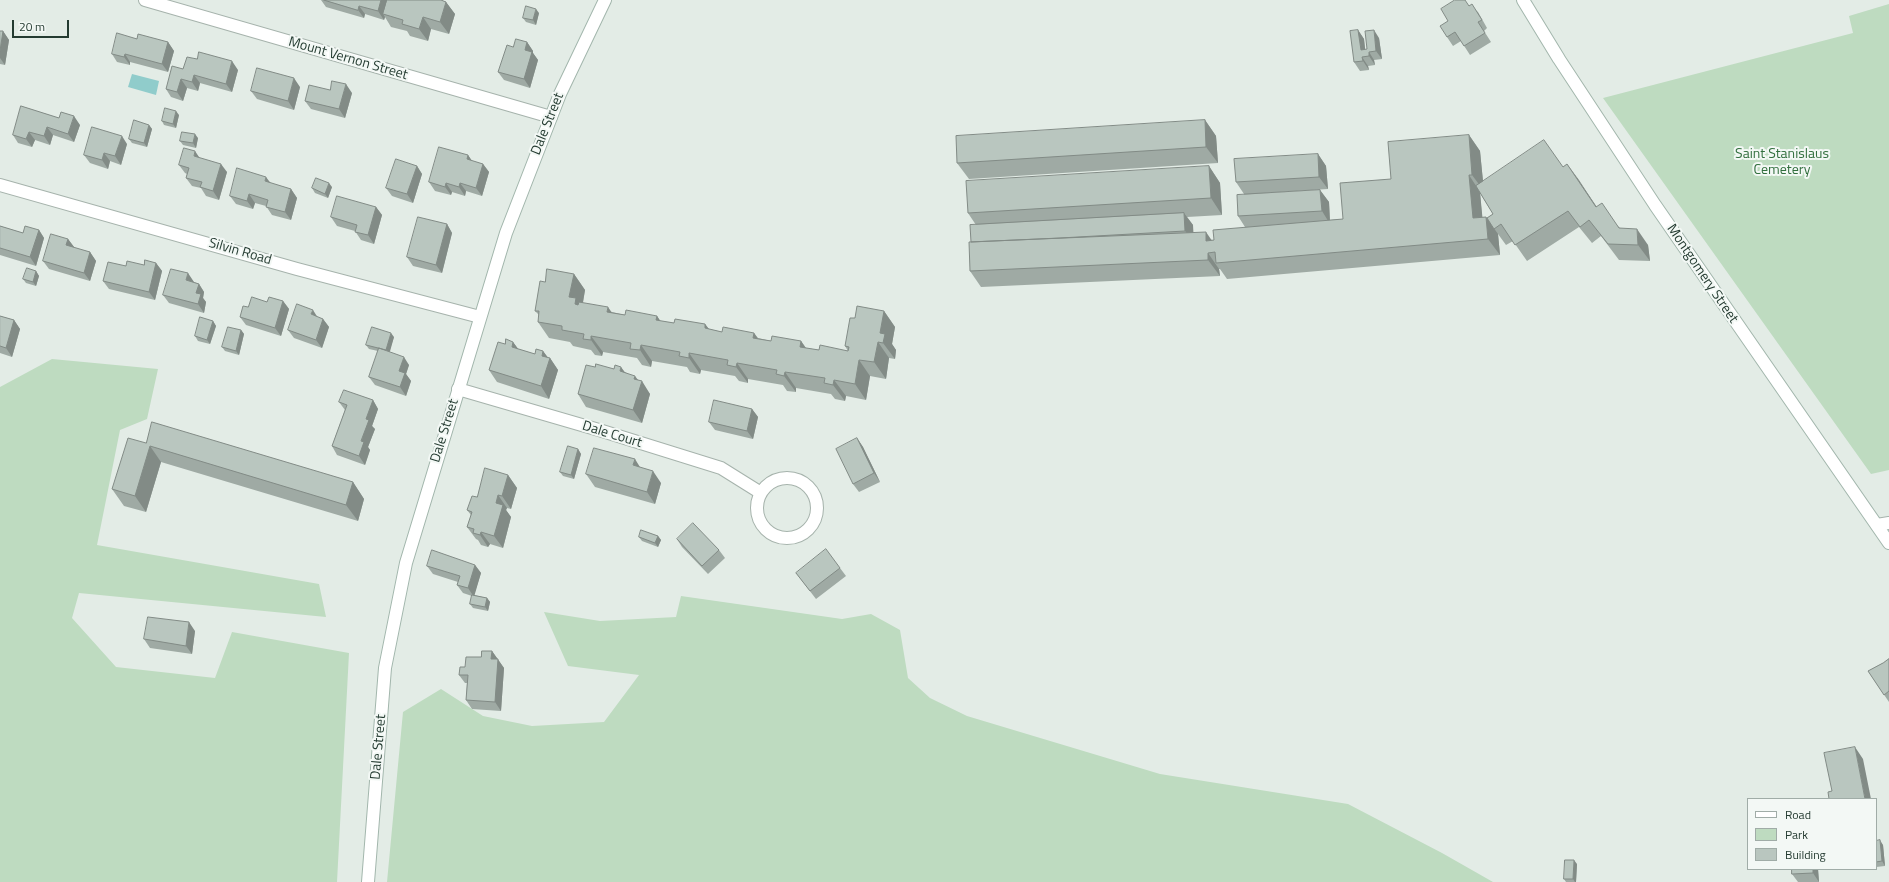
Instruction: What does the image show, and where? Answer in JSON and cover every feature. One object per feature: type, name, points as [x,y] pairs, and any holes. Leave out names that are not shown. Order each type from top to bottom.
[{"type":"street","name":"Mount Vernon Street","points":[[144,0],[551,117]]},
{"type":"street","name":"Dale Street","points":[[368,882],[385,668],[407,558],[506,233],[560,94],[605,0]]},
{"type":"street","name":"Montgomery Street","points":[[1523,0],[1558,59],[1651,198],[1724,306],[1889,543]]},
{"type":"street","name":"Silvin Road","points":[[0,185],[305,271],[480,317]]},
{"type":"street","name":"Dale Court","points":[[458,390],[599,430],[721,468],[761,493]]},
{"type":"street","points":[[789,478],[802,482],[812,490],[817,503],[814,522],[805,532],[793,538],[786,538],[773,534],[763,526],[758,513],[761,493],[770,484],[782,479],[789,478]]},
{"type":"street","points":[[1876,525],[1889,523]]},
{"type":"green space","name":"Saint Stanislaus Cemetery","points":[[1889,4],[1889,470],[1871,474],[1603,98],[1853,33],[1849,16]]},
{"type":"green space","points":[[52,359],[158,369],[147,419],[120,430],[97,545],[319,584],[326,617],[79,593],[72,618],[116,667],[215,678],[232,632],[349,653],[337,882],[0,882],[0,387]]},
{"type":"green space","points":[[681,596],[842,619],[871,614],[900,630],[908,678],[930,698],[967,716],[1160,774],[1348,804],[1442,853],[1493,882],[387,882],[403,712],[441,689],[483,716],[532,726],[604,722],[639,675],[568,666],[544,612],[600,621],[676,617]]},
{"type":"water","points":[[132,74],[159,81],[156,95],[128,87]]},
{"type":"building","points":[[324,0],[381,0],[378,11],[359,6],[358,10]]},
{"type":"building","points":[[387,0],[441,0],[446,2],[440,22],[423,17],[419,29],[402,24],[403,20],[383,14]]},
{"type":"building","points":[[1455,0],[1465,0],[1469,6],[1472,4],[1482,20],[1478,22],[1485,33],[1464,46],[1455,32],[1447,37],[1440,26],[1448,21],[1441,9]]},
{"type":"building","points":[[526,6],[536,9],[533,20],[523,18]]},
{"type":"building","points":[[1358,30],[1361,50],[1367,49],[1365,31],[1374,30],[1376,51],[1369,52],[1369,56],[1362,57],[1363,61],[1354,62],[1350,31]]},
{"type":"building","points":[[0,31],[3,31],[0,51]]},
{"type":"building","points":[[117,33],[137,39],[138,34],[168,42],[162,64],[125,54],[124,57],[112,54]]},
{"type":"building","points":[[516,39],[527,42],[525,50],[532,52],[524,79],[498,72],[507,45],[513,47]]},
{"type":"building","points":[[199,52],[232,61],[226,84],[194,75],[192,82],[181,79],[177,92],[166,89],[172,66],[183,69],[187,57],[197,59]]},
{"type":"building","points":[[257,68],[294,78],[288,101],[251,91]]},
{"type":"building","points":[[332,81],[346,84],[339,109],[305,101],[309,85],[330,90]]},
{"type":"building","points":[[21,106],[59,118],[61,112],[74,116],[68,134],[47,127],[44,136],[29,132],[26,139],[13,135]]},
{"type":"building","points":[[165,108],[176,111],[173,124],[162,121]]},
{"type":"building","points":[[134,120],[149,125],[144,143],[129,139]]},
{"type":"building","points":[[1205,120],[1206,147],[957,163],[956,136]]},
{"type":"building","points":[[92,127],[122,136],[115,156],[104,153],[102,160],[84,155]]},
{"type":"building","points":[[182,132],[195,134],[193,143],[180,141]]},
{"type":"building","points":[[1469,135],[1472,175],[1469,175],[1473,218],[1486,217],[1488,239],[1216,263],[1215,252],[1208,253],[1208,260],[970,271],[969,242],[1206,232],[1206,241],[1214,240],[1213,230],[1343,219],[1340,183],[1391,179],[1388,142]]},
{"type":"building","points":[[1544,140],[1563,167],[1567,164],[1596,207],[1602,203],[1619,228],[1637,229],[1638,245],[1608,244],[1589,220],[1580,227],[1568,211],[1515,245],[1501,224],[1494,229],[1487,218],[1493,214],[1476,186]]},
{"type":"building","points":[[439,147],[468,155],[467,159],[483,164],[476,188],[460,183],[459,187],[446,183],[445,187],[429,182]]},
{"type":"building","points":[[184,148],[195,151],[194,156],[221,164],[213,191],[200,187],[202,182],[186,178],[189,168],[179,165]]},
{"type":"building","points":[[1318,154],[1319,177],[1236,182],[1234,159]]},
{"type":"building","points":[[396,159],[417,166],[407,194],[386,188]]},
{"type":"building","points":[[1209,166],[1211,198],[968,213],[966,181]]},
{"type":"building","points":[[237,168],[266,177],[265,181],[291,189],[285,212],[266,207],[268,200],[249,194],[247,201],[230,196]]},
{"type":"building","points":[[316,178],[329,183],[325,194],[312,188]]},
{"type":"building","points":[[1320,190],[1322,211],[1238,216],[1237,195]]},
{"type":"building","points":[[337,196],[376,207],[368,235],[355,232],[357,225],[331,217]]},
{"type":"building","points":[[1184,213],[1185,231],[971,242],[970,225]]},
{"type":"building","points":[[418,217],[447,224],[436,265],[407,257]]},
{"type":"building","points":[[0,226],[23,233],[25,226],[39,230],[30,257],[0,248]]},
{"type":"building","points":[[51,234],[68,239],[66,245],[90,252],[84,273],[43,261]]},
{"type":"building","points":[[145,260],[156,263],[149,292],[103,281],[108,262],[126,266],[127,261],[144,265]]},
{"type":"building","points":[[27,268],[36,271],[33,282],[23,279]]},
{"type":"building","points":[[171,269],[188,273],[186,280],[199,284],[196,293],[201,294],[198,304],[163,295]]},
{"type":"building","points":[[547,269],[574,274],[569,297],[576,298],[575,304],[578,305],[579,302],[608,307],[607,312],[625,315],[626,310],[657,316],[656,320],[674,323],[675,319],[705,324],[705,328],[722,332],[723,327],[754,333],[753,338],[771,341],[772,336],[801,341],[800,347],[819,350],[820,345],[848,351],[849,347],[845,346],[850,318],[855,318],[857,306],[884,311],[880,333],[885,334],[883,343],[878,342],[874,362],[859,360],[855,384],[834,380],[833,385],[824,383],[825,378],[785,372],[784,376],[776,374],[777,370],[737,363],[736,367],[727,365],[728,360],[689,353],[689,358],[679,356],[680,352],[641,345],[640,350],[630,349],[631,343],[591,336],[591,340],[583,339],[584,334],[562,330],[562,326],[538,322],[539,311],[535,311],[540,281],[545,282]]},
{"type":"building","points":[[252,297],[267,302],[269,297],[283,301],[275,328],[240,317],[243,306],[248,307]]},
{"type":"building","points":[[297,304],[313,310],[311,314],[323,319],[316,340],[288,330]]},
{"type":"building","points":[[0,316],[14,320],[6,348],[0,346]]},
{"type":"building","points":[[200,317],[213,321],[207,340],[195,336]]},
{"type":"building","points":[[228,327],[241,330],[236,351],[222,347]]},
{"type":"building","points":[[372,327],[391,333],[386,350],[366,345]]},
{"type":"building","points":[[506,339],[513,342],[512,347],[535,354],[536,349],[543,351],[542,356],[550,358],[541,386],[489,370],[498,342],[505,344]]},
{"type":"building","points":[[379,348],[404,357],[399,371],[405,373],[400,387],[369,377]]},
{"type":"building","points":[[596,364],[614,369],[615,365],[621,367],[620,371],[635,376],[634,379],[642,381],[633,410],[578,394],[586,365],[595,367]]},
{"type":"building","points":[[344,390],[373,400],[366,419],[369,420],[361,441],[364,442],[359,456],[332,446],[347,405],[339,402]]},
{"type":"building","points":[[714,400],[752,409],[747,431],[709,422]]},
{"type":"building","points":[[152,422],[353,482],[346,505],[150,446],[135,496],[112,489],[128,438],[146,443]]},
{"type":"building","points":[[857,438],[874,473],[853,484],[836,449]]},
{"type":"building","points":[[568,446],[578,449],[571,475],[560,472]]},
{"type":"building","points":[[594,448],[635,459],[633,465],[653,471],[647,492],[586,474]]},
{"type":"building","points":[[485,468],[508,475],[502,496],[498,495],[496,503],[503,505],[494,536],[481,532],[480,535],[473,533],[474,529],[467,527],[472,512],[467,510],[472,496],[477,497]]},
{"type":"building","points":[[693,523],[719,550],[702,566],[677,539]]},
{"type":"building","points":[[641,530],[658,536],[655,543],[639,537]]},
{"type":"building","points":[[826,549],[840,568],[810,591],[796,573]]},
{"type":"building","points":[[432,550],[475,565],[468,588],[457,585],[460,576],[427,566]]},
{"type":"building","points":[[472,595],[487,598],[485,607],[470,604]]},
{"type":"building","points":[[148,617],[189,622],[186,646],[144,639]]},
{"type":"building","points":[[482,651],[492,651],[491,659],[498,659],[495,702],[466,700],[468,675],[459,675],[460,667],[465,667],[466,657],[481,657]]},
{"type":"building","points":[[1889,659],[1889,691],[1884,695],[1868,671]]},
{"type":"building","points":[[1855,747],[1865,798],[1829,798],[1828,792],[1832,791],[1824,753]]},
{"type":"building","points":[[1880,840],[1882,861],[1877,862],[1877,841]]},
{"type":"building","points":[[1565,860],[1574,860],[1573,879],[1564,879]]},
{"type":"building","points":[[1792,870],[1813,870],[1813,873],[1792,874]]}]
